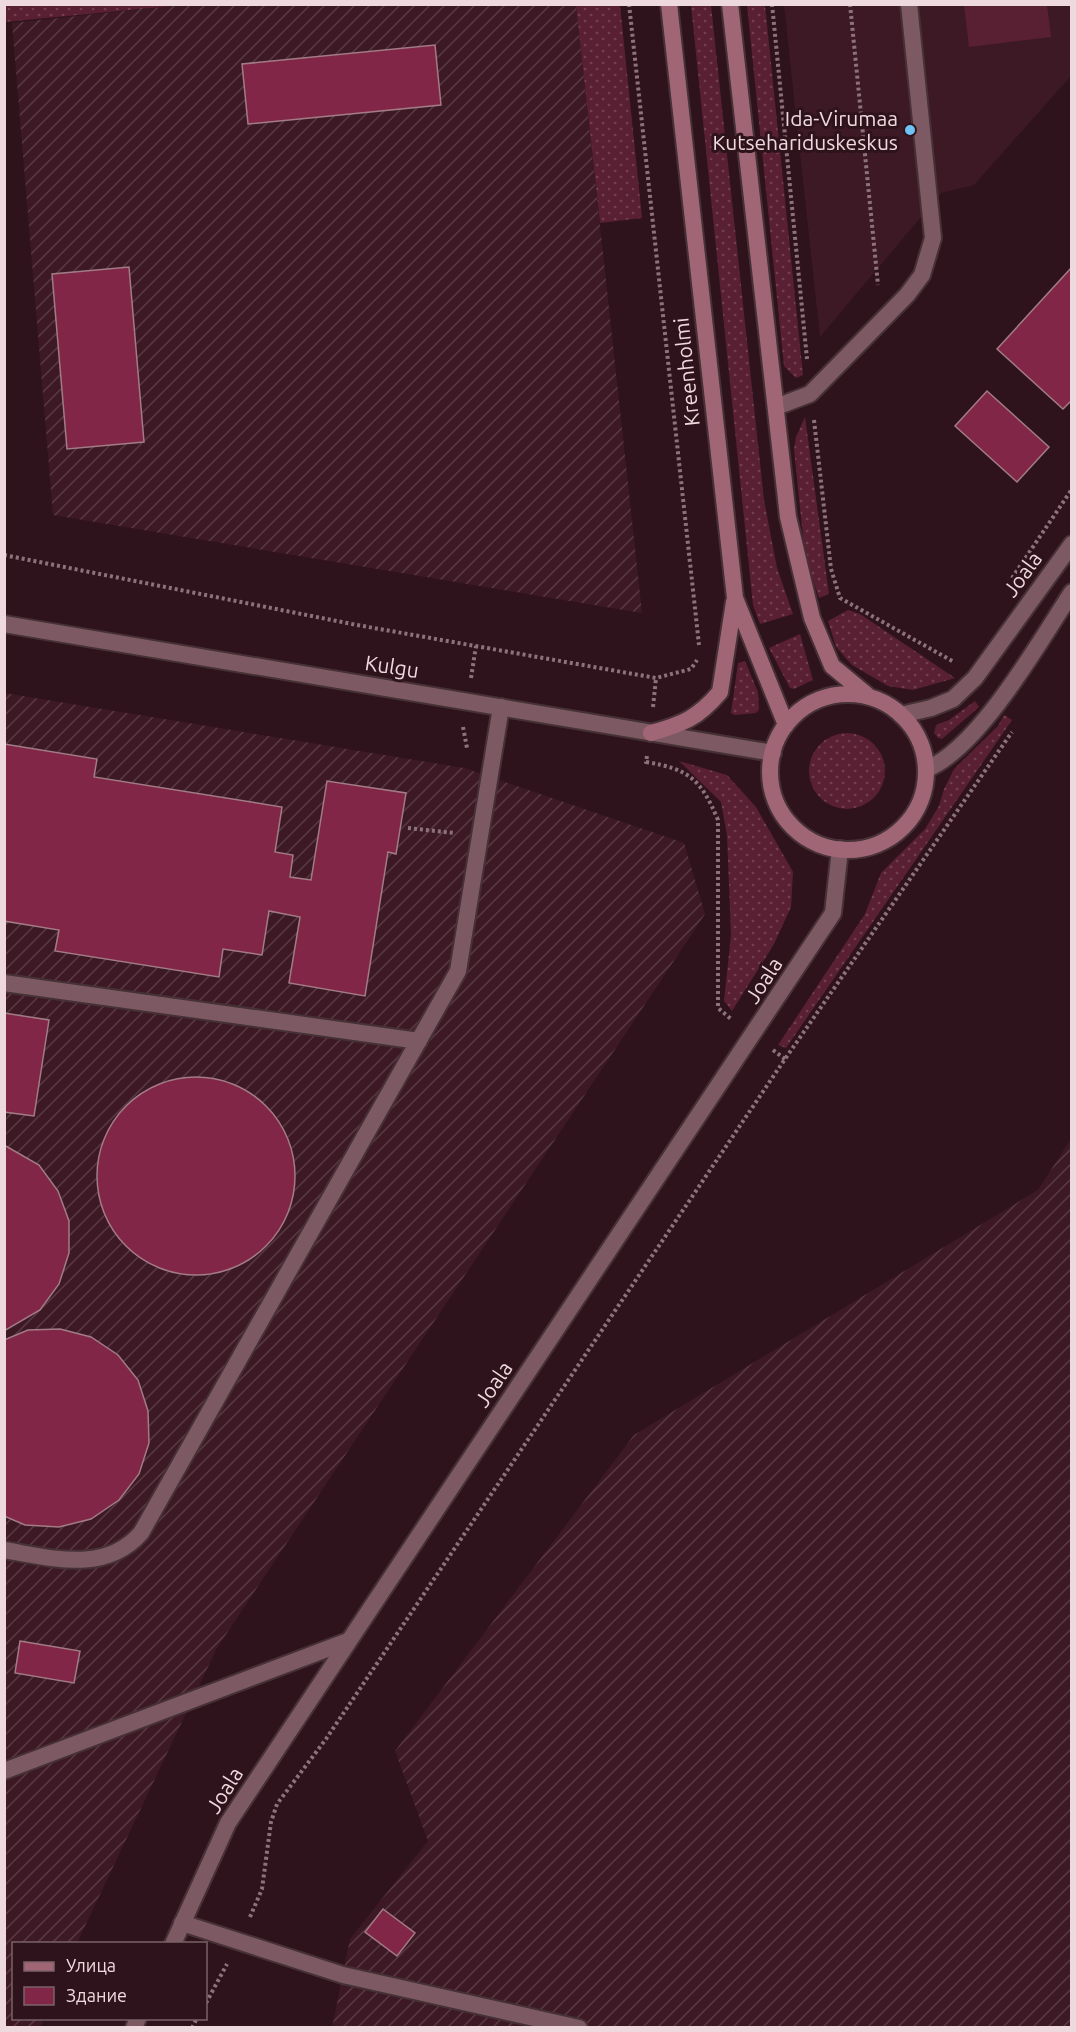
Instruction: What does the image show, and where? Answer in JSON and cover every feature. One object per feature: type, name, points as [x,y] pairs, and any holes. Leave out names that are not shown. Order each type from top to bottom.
[{"type":"main road","name":"Kreenholmi","points":[[669,4],[735,598],[786,725]]},
{"type":"main road","points":[[730,4],[788,517],[812,618],[832,666],[867,695],[890,705],[909,722],[920,741],[927,769],[924,793],[917,808],[896,834],[874,846],[840,849],[823,846],[800,834],[781,814],[771,790],[770,763],[777,737],[793,716],[814,700],[840,694],[867,695]]},
{"type":"main road","points":[[651,733],[684,724],[720,692],[735,598]]},
{"type":"street","points":[[776,407],[810,394],[908,294],[922,275],[929,257],[933,238],[909,4]]},
{"type":"street","name":"Joala","points":[[901,715],[931,708],[953,699],[975,678],[1071,544]]},
{"type":"street","points":[[927,769],[943,762],[1002,700],[1071,592]]},
{"type":"street","name":"Kulgu","points":[[4,624],[773,753]]},
{"type":"street","points":[[4,1550],[64,1561],[90,1560],[119,1553],[141,1533],[458,971],[501,707]]},
{"type":"street","name":"Joala","points":[[174,1942],[228,1823],[833,913],[840,849]]},
{"type":"street","points":[[4,983],[419,1041]]},
{"type":"street","points":[[4,1770],[348,1641]]},
{"type":"street","points":[[182,1923],[343,1975],[579,2028]]},
{"type":"path","points":[[4,555],[476,646],[657,678],[691,669],[700,656],[629,4]]},
{"type":"path","points":[[772,4],[807,362],[816,354]]},
{"type":"path","points":[[850,4],[878,267],[877,288]]},
{"type":"path","points":[[810,394],[831,569],[840,598],[955,663],[961,653]]},
{"type":"path","points":[[1007,585],[1071,489]]},
{"type":"path","points":[[470,756],[462,732],[476,646]]},
{"type":"path","points":[[657,678],[646,762],[671,766],[691,778],[705,791],[718,820],[718,1008],[785,1059]]},
{"type":"path","points":[[207,2001],[238,1942],[262,1889],[271,1822],[277,1804],[326,1739],[785,1059],[1015,728]]},
{"type":"path","points":[[408,828],[461,834]]},
{"type":"shaded area","points":[[5,4],[182,4],[182,5],[5,22]]},
{"type":"shaded area","points":[[190,4],[576,5],[642,613],[53,515],[12,23]]},
{"type":"shaded area","points":[[576,5],[620,5],[642,218],[600,223]]},
{"type":"shaded area","points":[[691,5],[711,5],[764,500],[777,568],[793,614],[760,624],[753,605]]},
{"type":"shaded area","points":[[747,5],[765,5],[803,375],[796,378],[784,366]]},
{"type":"shaded area","name":"Ida-Virumaa Kutsehariduskeskus","points":[[784,5],[1071,5],[1071,76],[974,185],[941,193],[820,337]]},
{"type":"shaded area","points":[[964,5],[1047,5],[1051,37],[969,47]]},
{"type":"shaded area","points":[[805,417],[829,594],[819,598],[805,556],[794,449],[796,437]]},
{"type":"shaded area","points":[[848,610],[860,614],[955,678],[913,690],[888,686],[852,665],[836,647],[828,621]]},
{"type":"shaded area","points":[[800,634],[813,680],[794,689],[790,688],[769,648]]},
{"type":"shaded area","points":[[745,661],[758,692],[759,709],[756,713],[735,715],[731,713],[738,663]]},
{"type":"shaded area","points":[[4,693],[464,768],[684,843],[705,914],[217,1648],[77,1942],[12,1942],[12,2020],[43,2020],[41,2028],[4,2027]]},
{"type":"shaded area","points":[[975,701],[979,707],[942,739],[938,738],[934,733],[936,725],[949,720]]},
{"type":"shaded area","points":[[1004,715],[1012,720],[786,1048],[778,1045],[865,914],[881,873],[925,829],[939,806],[954,769],[998,726]]},
{"type":"shaded area","points":[[847,733],[861,736],[874,744],[882,757],[885,771],[882,785],[874,798],[861,806],[847,809],[833,806],[820,798],[812,785],[809,771],[812,757],[820,744],[833,736]]},
{"type":"shaded area","points":[[679,761],[727,775],[756,807],[793,872],[791,907],[774,944],[732,1011],[724,1001],[731,935],[727,835],[721,802]]},
{"type":"shaded area","points":[[1071,1139],[1071,2027],[332,2028],[350,1939],[428,1841],[395,1751],[634,1435],[1038,1190]]},
{"type":"building","points":[[435,45],[441,105],[248,124],[242,64]]},
{"type":"building","points":[[129,267],[144,442],[67,449],[52,274]]},
{"type":"building","points":[[1072,267],[1072,400],[1063,409],[997,349]]},
{"type":"building","points":[[987,391],[1049,447],[1017,482],[955,426]]},
{"type":"building","points":[[4,744],[97,759],[94,777],[282,807],[275,852],[293,855],[290,877],[311,880],[327,781],[406,793],[396,854],[388,852],[365,996],[289,983],[300,917],[269,911],[262,955],[223,949],[219,977],[55,951],[59,930],[4,921]]},
{"type":"building","points":[[4,1013],[49,1020],[34,1116],[4,1112]]},
{"type":"building","points":[[186,1077],[206,1077],[234,1084],[259,1099],[273,1113],[288,1138],[295,1166],[295,1186],[288,1214],[273,1239],[259,1253],[225,1271],[206,1275],[186,1275],[158,1268],[133,1253],[119,1239],[101,1205],[97,1186],[97,1166],[104,1138],[119,1113],[133,1099],[167,1081]]},
{"type":"building","points":[[4,1145],[39,1165],[58,1191],[69,1221],[69,1253],[59,1284],[40,1310],[4,1331]]},
{"type":"building","points":[[60,1329],[91,1337],[118,1355],[138,1380],[148,1411],[149,1443],[139,1474],[119,1500],[91,1519],[59,1527],[25,1525],[4,1516],[4,1340],[28,1330]]},
{"type":"building","points":[[20,1641],[80,1651],[74,1683],[15,1673]]},
{"type":"building","points":[[383,1909],[415,1933],[397,1956],[365,1932]]},
{"type":"place","name":"Ida-Virumaa Kutsehariduskeskus","points":[[910,130]]}]
